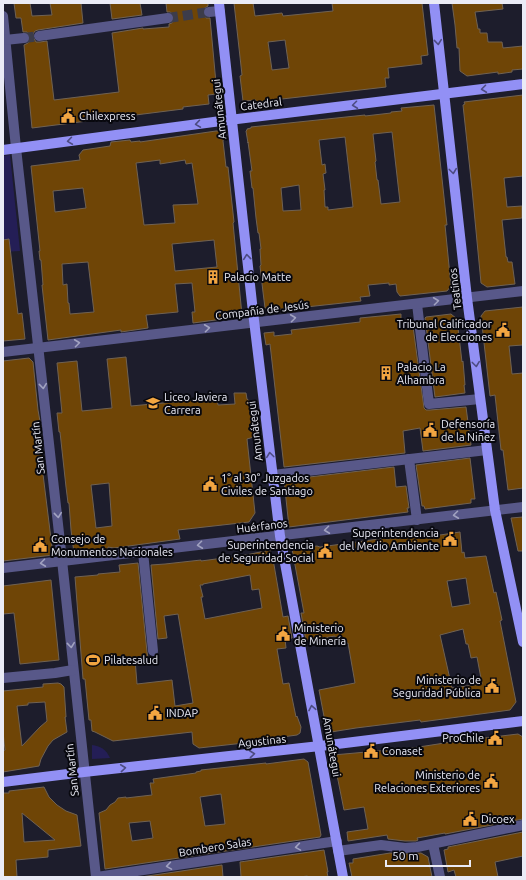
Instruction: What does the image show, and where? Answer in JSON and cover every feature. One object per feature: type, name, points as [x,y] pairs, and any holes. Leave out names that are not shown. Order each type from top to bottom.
[{"type":"main road","name":"Teatinos","points":[[434,3],[480,399],[495,510],[523,642]]},
{"type":"main road","name":"Amunátegui","points":[[219,7],[254,322],[280,536],[343,877]]},
{"type":"main road","name":"Catedral","points":[[3,150],[523,84]]},
{"type":"main road","name":"Agustinas","points":[[3,782],[523,721]]},
{"type":"street","points":[[209,12],[219,7]]},
{"type":"street","name":"San Martín","points":[[3,16],[16,148],[63,561],[73,670],[96,877]]},
{"type":"street","points":[[39,36],[168,18]]},
{"type":"street","points":[[5,40],[24,38]]},
{"type":"street","name":"Compañía de Jesús","points":[[3,352],[523,291]]},
{"type":"street","points":[[418,304],[429,404],[480,399]]},
{"type":"street","points":[[273,475],[487,450]]},
{"type":"street","points":[[409,459],[417,520]]},
{"type":"street","name":"Huérfanos","points":[[3,568],[523,507]]},
{"type":"street","points":[[143,552],[153,651]]},
{"type":"street","points":[[3,678],[73,670]]},
{"type":"street","name":"Bombero Salas","points":[[96,877],[338,846],[381,845],[411,848],[523,825]]},
{"type":"street","points":[[433,844],[440,877]]},
{"type":"shaded area","points":[[10,155],[20,251],[3,252],[3,156]]},
{"type":"shaded area","points":[[92,745],[102,748],[107,752],[110,758],[92,759]]},
{"type":"building","points":[[14,3],[30,3],[32,16],[52,15],[50,3],[81,3],[83,23],[38,30],[33,34],[36,42],[47,41],[54,100],[119,92],[112,33],[143,28],[169,27],[169,24],[172,23],[174,17],[173,14],[167,12],[166,3],[208,3],[208,6],[203,9],[203,13],[206,18],[210,18],[217,94],[208,95],[209,104],[183,107],[183,109],[32,128],[24,45],[28,43],[30,37],[27,32],[23,32],[21,18],[16,18]]},
{"type":"building","points":[[110,3],[140,3],[142,15],[112,19]]},
{"type":"building","points":[[234,3],[253,3],[255,16],[282,13],[283,16],[333,11],[332,3],[422,3],[428,55],[421,56],[422,64],[388,68],[389,78],[385,78],[386,87],[256,102],[256,100],[243,101],[240,76],[242,75]],"holes":[[[285,40],[289,68],[272,70],[268,42]]]},
{"type":"building","points":[[452,3],[502,3],[503,9],[475,12],[478,29],[480,29],[480,33],[487,33],[488,42],[502,42],[503,48],[523,46],[523,69],[498,74],[498,72],[467,76],[460,71],[459,48],[457,48]]},
{"type":"building","points":[[523,95],[523,176],[504,178],[507,207],[522,206],[522,218],[502,220],[506,257],[508,262],[512,262],[515,284],[487,287],[481,283],[463,105],[465,104],[464,102]]},
{"type":"building","points":[[434,105],[447,225],[445,225],[451,286],[447,291],[400,296],[397,292],[396,284],[389,285],[389,283],[368,285],[370,296],[360,297],[361,301],[268,311],[268,308],[265,308],[260,266],[261,249],[250,171],[252,171],[246,131],[247,129],[251,127],[391,113],[402,111],[401,108]],"holes":[[[392,132],[400,202],[381,204],[377,180],[373,134]],[[345,137],[353,207],[328,210],[328,207],[325,207],[323,174],[326,173],[325,164],[322,165],[319,140]],[[299,185],[301,210],[283,211],[281,188]]]},
{"type":"building","points":[[216,131],[223,133],[234,222],[242,315],[238,317],[193,323],[192,312],[195,312],[192,283],[175,284],[178,312],[146,315],[148,328],[121,332],[121,330],[48,340],[31,166],[80,160],[79,155],[83,150],[110,146],[111,142],[130,140],[131,142]],"holes":[[[160,160],[160,164],[185,160],[186,164],[192,163],[198,204],[173,205],[175,223],[144,225],[136,163]],[[83,188],[86,208],[55,212],[53,191]],[[214,240],[217,267],[175,271],[172,244]],[[88,262],[94,312],[70,314],[67,284],[63,285],[62,264]]]},
{"type":"building","points":[[9,239],[18,314],[22,313],[25,339],[3,341],[3,240]]},
{"type":"building","points":[[523,307],[523,345],[509,346],[512,374],[523,373],[523,488],[508,490],[503,450],[501,450],[495,395],[490,396],[481,316],[485,311]]},
{"type":"building","points":[[401,314],[401,321],[412,319],[424,408],[426,410],[430,410],[466,407],[471,445],[423,451],[420,428],[403,431],[405,453],[284,467],[270,344],[266,345],[264,333],[274,332],[274,336],[292,334],[291,330],[360,322],[360,318]]},
{"type":"building","points":[[451,314],[457,319],[462,362],[463,361],[465,393],[435,397],[425,318]]},
{"type":"building","points":[[126,357],[131,406],[217,398],[218,405],[235,404],[234,393],[246,393],[247,399],[253,404],[256,429],[253,429],[254,437],[247,439],[255,513],[249,522],[178,530],[180,539],[114,548],[108,547],[108,549],[74,553],[57,413],[62,413],[57,363],[77,361],[82,411],[112,408],[107,359]],"holes":[[[109,483],[112,526],[96,528],[91,485]]]},
{"type":"building","points":[[29,358],[33,362],[41,427],[43,458],[41,458],[53,555],[3,561],[3,361]]},
{"type":"building","points":[[470,458],[475,499],[471,499],[471,503],[425,509],[424,506],[422,506],[416,465]]},
{"type":"building","points":[[394,467],[396,487],[406,486],[409,508],[407,508],[408,512],[289,527],[284,480]]},
{"type":"building","points":[[523,517],[523,551],[518,551],[511,518]]},
{"type":"building","points":[[460,532],[462,553],[464,552],[465,558],[486,556],[494,593],[496,592],[502,620],[500,621],[516,702],[510,710],[331,732],[326,727],[319,690],[355,683],[348,643],[336,645],[335,636],[306,641],[301,613],[304,613],[292,549],[317,546],[320,547],[386,538],[439,533],[440,535]],"holes":[[[466,578],[470,604],[452,607],[447,581]],[[463,629],[471,658],[477,657],[482,684],[452,688],[440,635]]]},
{"type":"building","points":[[270,550],[271,559],[273,559],[283,617],[288,616],[292,638],[285,639],[286,648],[277,649],[283,684],[289,683],[296,717],[297,716],[301,727],[300,733],[297,735],[253,742],[199,748],[193,744],[192,732],[113,741],[92,731],[91,720],[89,720],[85,679],[83,679],[75,577],[120,572],[119,565],[138,563],[148,658],[135,659],[137,684],[172,680],[175,706],[193,703],[178,614],[164,616],[167,638],[158,639],[151,565],[201,561]],"holes":[[[250,575],[252,590],[259,589],[262,608],[205,619],[201,597],[203,597],[200,585]]]},
{"type":"building","points":[[51,580],[59,660],[20,664],[14,613],[3,614],[3,586]]},
{"type":"building","points":[[58,683],[64,687],[67,732],[53,740],[48,746],[39,766],[3,772],[3,751],[5,750],[3,732],[3,691],[43,687],[43,684]],"holes":[[[45,702],[47,721],[40,727],[22,746],[17,706],[28,705],[28,703]]]},
{"type":"building","points":[[518,734],[523,737],[523,819],[417,838],[418,840],[416,841],[388,839],[387,835],[348,841],[347,832],[368,829],[364,807],[344,810],[333,755],[389,751]]},
{"type":"building","points":[[304,759],[308,762],[321,835],[320,837],[105,869],[99,813],[106,810],[118,798],[152,795],[150,783],[154,783],[153,779],[196,773],[201,770]],"holes":[[[221,794],[225,824],[205,826],[200,797]],[[150,821],[153,838],[132,841],[129,823]]]},
{"type":"building","points":[[44,787],[49,797],[57,805],[66,811],[77,815],[81,846],[48,850],[48,857],[16,860],[17,877],[3,877],[3,793],[9,793],[9,791]],"holes":[[[22,813],[55,840],[24,842]]]},
{"type":"building","points":[[523,832],[523,856],[495,862],[498,877],[456,877],[454,870],[448,872],[444,850],[448,849],[448,847]]},
{"type":"building","points":[[324,850],[328,877],[241,877],[240,862]]},
{"type":"building","points":[[390,853],[421,853],[428,857],[432,877],[352,877],[349,863],[353,863],[353,859]]},
{"type":"building","points":[[222,865],[223,877],[141,877]]},
{"type":"tunnel","points":[[168,18],[209,12]]},
{"type":"tunnel","points":[[24,38],[39,36]]},
{"type":"place","name":"Chilexpress","points":[[68,116]]},
{"type":"place","name":"Palacio Matte","points":[[213,277]]},
{"type":"place","name":"Tribunal Calificador de Elecciones","points":[[503,330]]},
{"type":"place","name":"Palacio La Alhambra","points":[[386,373]]},
{"type":"place","name":"Liceo Javiera Carrera","points":[[153,403]]},
{"type":"place","name":"Defensoría de la Niñez","points":[[430,430]]},
{"type":"place","name":"1° al 30° Juzgados Civiles de Santiago","points":[[210,484]]},
{"type":"place","name":"Superintendencia del Medio Ambiente","points":[[450,539]]},
{"type":"place","name":"Consejo de Monumentos Nacionales","points":[[40,545]]},
{"type":"place","name":"Superintendencia de Seguridad Social","points":[[325,551]]},
{"type":"place","name":"Ministerio de Minería","points":[[283,634]]},
{"type":"place","name":"Pilatesalud","points":[[93,660]]},
{"type":"place","name":"Ministerio de Seguridad Pública","points":[[492,686]]},
{"type":"place","name":"INDAP","points":[[155,713]]},
{"type":"place","name":"ProChile","points":[[495,738]]},
{"type":"place","name":"Conaset","points":[[371,751]]},
{"type":"place","name":"Ministerio de Relaciones Exteriores","points":[[491,781]]},
{"type":"place","name":"Dicoex","points":[[470,819]]}]
